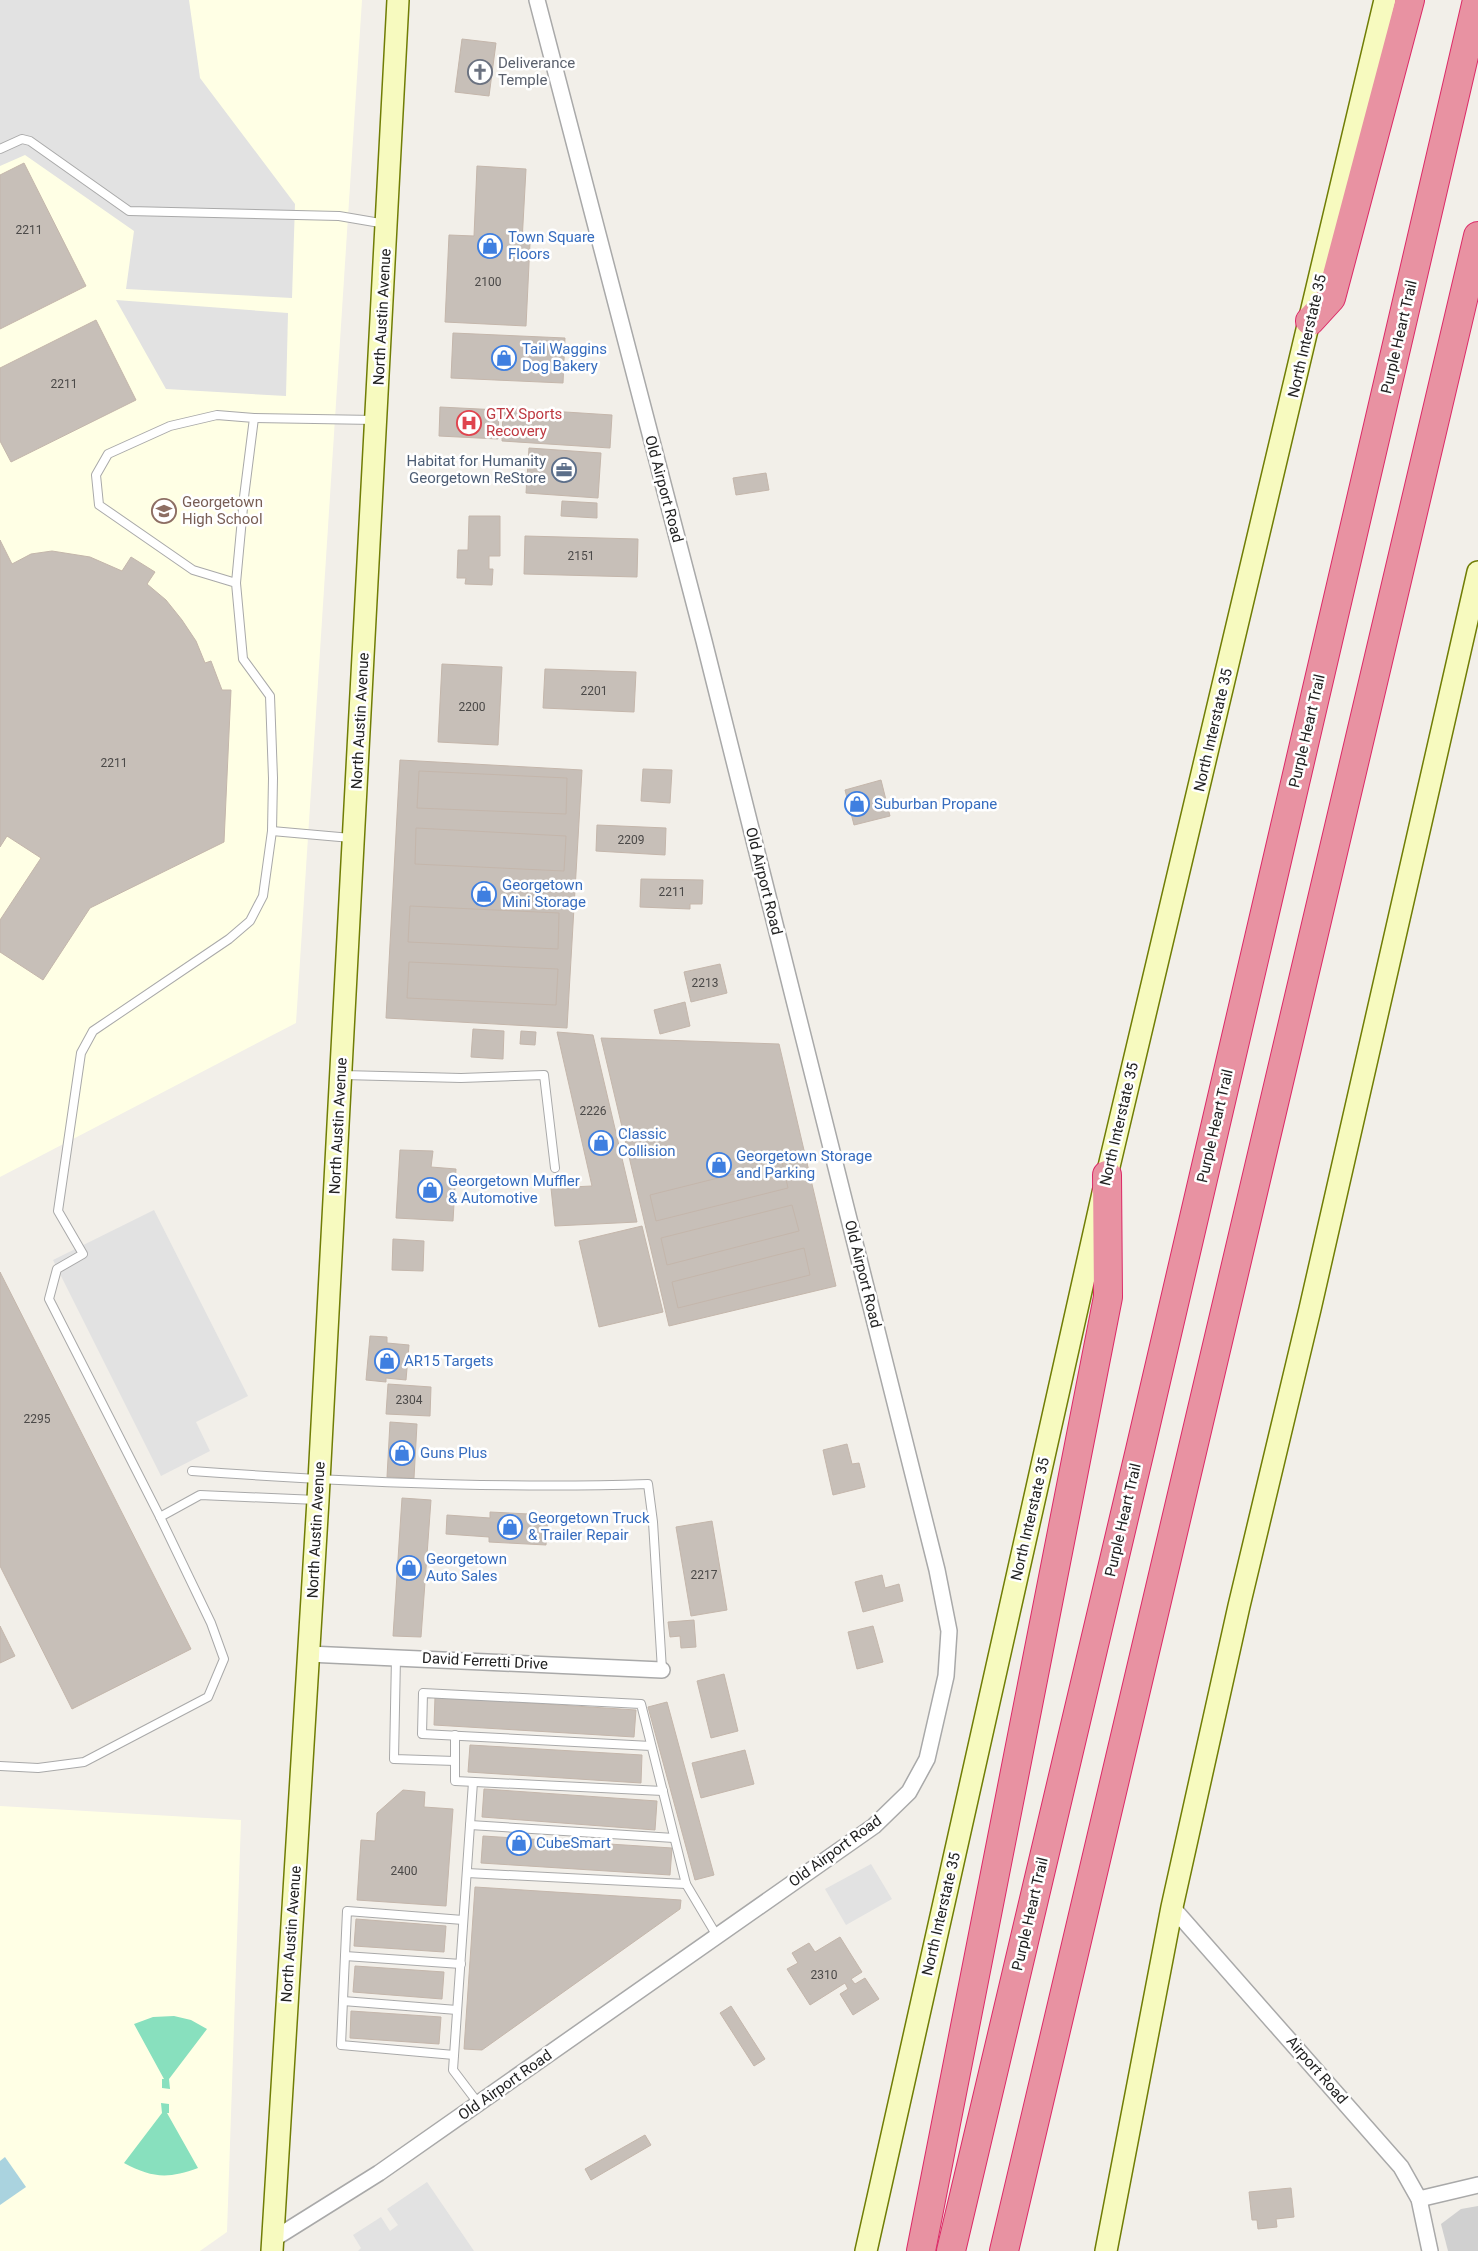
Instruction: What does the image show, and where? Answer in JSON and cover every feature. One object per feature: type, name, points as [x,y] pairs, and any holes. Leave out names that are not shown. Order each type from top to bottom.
[{"type":"highway","points":[[1310,320],[1330,298],[1410,0]]},
{"type":"highway","name":"Purple Heart Trail","points":[[951,2251],[1138,1460],[1477,0]]},
{"type":"highway","points":[[1004,2251],[1478,236]]},
{"type":"highway","points":[[921,2251],[1108,1297],[1107,1175]]},
{"type":"main road","name":"North Austin Avenue","points":[[267,2247],[318,1500],[388,224],[398,0]]},
{"type":"main road","name":"North Interstate 35","points":[[866,2251],[1107,1175],[1385,0]]},
{"type":"main road","points":[[1106,2251],[1172,1907],[1239,1606],[1310,1308],[1478,572]]},
{"type":"street","name":"Old Airport Road","points":[[267,2247],[379,2173],[874,1826],[908,1792],[927,1759],[946,1676],[949,1631],[937,1570],[768,896],[537,0]]},
{"type":"street","name":"David Ferretti Drive","points":[[308,1654],[662,1670]]},
{"type":"street","name":"Airport Road","points":[[1172,1907],[1401,2167],[1418,2199],[1430,2251]]},
{"type":"street","points":[[1418,2199],[1478,2185]]},
{"type":"lane","points":[[0,149],[22,139],[30,141],[129,211],[340,216],[388,224]]},
{"type":"lane","points":[[236,583],[193,570],[99,505],[96,475],[108,454],[170,426],[217,415],[254,418],[376,420]]},
{"type":"lane","points":[[0,1766],[38,1768],[84,1762],[208,1697],[224,1659],[211,1623],[160,1517],[50,1299],[57,1269],[83,1254],[58,1211],[81,1053],[93,1031],[229,939],[250,921],[263,896],[272,831],[273,751],[270,696],[243,659],[236,583],[254,418]]},
{"type":"lane","points":[[272,831],[353,838]]},
{"type":"lane","points":[[341,1075],[461,1078],[544,1075],[555,1168]]},
{"type":"lane","points":[[192,1471],[432,1485],[558,1487],[648,1484],[653,1522],[662,1670]]},
{"type":"lane","points":[[160,1517],[200,1495],[318,1500]]},
{"type":"lane","points":[[396,1657],[394,1759],[455,1761]]},
{"type":"lane","points":[[652,1746],[422,1734],[423,1693],[641,1704],[652,1746],[674,1838],[686,1884],[717,1936]]},
{"type":"lane","points":[[455,1736],[455,1781],[663,1791]]},
{"type":"lane","points":[[473,1782],[453,2070],[478,2103]]},
{"type":"lane","points":[[470,1825],[674,1838]]},
{"type":"lane","points":[[467,1872],[686,1884]]},
{"type":"lane","points":[[454,2055],[341,2045],[347,1911],[464,1920]]},
{"type":"lane","points":[[345,1956],[460,1964]]},
{"type":"lane","points":[[343,2001],[457,2010]]},
{"type":"shaded area","name":"Georgetown High School","points":[[0,0],[362,0],[296,1023],[0,1177]]},
{"type":"shaded area","points":[[0,0],[189,0],[200,78],[295,204],[292,298],[126,289],[134,231],[25,155],[0,166]]},
{"type":"shaded area","points":[[116,300],[288,313],[286,396],[166,389]]},
{"type":"shaded area","points":[[154,1210],[248,1396],[196,1422],[210,1451],[161,1476],[53,1260]]},
{"type":"shaded area","points":[[0,1806],[241,1820],[227,2232],[200,2251],[0,2251]]},
{"type":"shaded area","points":[[871,1864],[892,1899],[846,1925],[825,1889]]},
{"type":"shaded area","points":[[427,2182],[474,2251],[358,2251],[361,2248],[353,2235],[381,2217],[390,2231],[398,2225],[387,2209]]},
{"type":"shaded area","points":[[1478,2206],[1478,2251],[1448,2251],[1441,2224],[1461,2209]]},
{"type":"green space","points":[[174,2016],[191,2020],[207,2029],[169,2079],[170,2089],[162,2088],[162,2079],[164,2079],[134,2024],[153,2017]]},
{"type":"green space","points":[[161,2103],[169,2104],[169,2113],[167,2113],[198,2168],[178,2174],[160,2175],[143,2172],[124,2163],[162,2113]]},
{"type":"water","points":[[5,2157],[26,2187],[0,2205],[0,2161]]},
{"type":"building","points":[[462,39],[496,43],[489,96],[455,92]]},
{"type":"building","points":[[24,163],[86,286],[0,329],[0,175]]},
{"type":"building","points":[[477,166],[526,169],[522,242],[530,243],[526,326],[445,322],[449,235],[474,236]]},
{"type":"building","points":[[96,320],[136,400],[11,462],[0,441],[0,368]]},
{"type":"building","points":[[453,333],[565,338],[563,383],[451,378]]},
{"type":"building","points":[[440,407],[499,410],[498,439],[439,436]]},
{"type":"building","points":[[503,408],[612,415],[610,448],[502,441]]},
{"type":"building","points":[[529,448],[601,453],[598,498],[526,493]]},
{"type":"building","points":[[766,473],[769,490],[736,495],[733,478]]},
{"type":"building","points":[[562,501],[597,503],[597,518],[561,516]]},
{"type":"building","points":[[469,516],[500,516],[500,556],[489,556],[489,569],[493,569],[492,585],[465,584],[466,578],[457,578],[458,550],[468,550]]},
{"type":"building","points":[[525,536],[638,539],[637,577],[524,574]]},
{"type":"building","points":[[0,540],[12,564],[31,554],[52,551],[90,557],[122,571],[131,557],[155,572],[147,584],[166,600],[182,620],[196,641],[205,663],[211,661],[222,690],[231,690],[224,842],[90,908],[43,980],[0,952],[0,920],[41,858],[7,836],[0,847]]},
{"type":"building","points":[[442,664],[502,667],[498,745],[438,742]]},
{"type":"building","points":[[545,669],[636,672],[634,712],[543,708]]},
{"type":"building","name":"Georgetown Mini Storage","points":[[400,760],[582,770],[567,1028],[386,1018]]},
{"type":"building","points":[[643,769],[672,770],[670,803],[641,801]]},
{"type":"building","points":[[419,771],[567,778],[566,814],[417,808]]},
{"type":"building","points":[[881,780],[890,816],[854,825],[845,790]]},
{"type":"building","points":[[597,825],[666,828],[665,855],[596,851]]},
{"type":"building","points":[[416,828],[566,836],[564,871],[415,864]]},
{"type":"building","points":[[641,879],[703,880],[702,904],[690,904],[690,909],[640,907]]},
{"type":"building","points":[[410,906],[559,913],[558,949],[408,942]]},
{"type":"building","points":[[409,962],[558,969],[556,1005],[407,998]]},
{"type":"building","points":[[720,964],[727,993],[691,1002],[684,972]]},
{"type":"building","points":[[685,1002],[690,1026],[660,1034],[654,1010]]},
{"type":"building","points":[[473,1029],[504,1031],[503,1059],[471,1057]]},
{"type":"building","points":[[521,1031],[536,1032],[535,1045],[520,1044]]},
{"type":"building","points":[[557,1032],[593,1035],[637,1222],[555,1226],[551,1188],[592,1186]]},
{"type":"building","name":"Georgetown Storage and Parking","points":[[601,1038],[779,1044],[836,1286],[669,1326]]},
{"type":"building","points":[[400,1150],[433,1151],[431,1167],[456,1169],[453,1221],[396,1218]]},
{"type":"building","points":[[782,1162],[788,1188],[656,1221],[650,1195]]},
{"type":"building","points":[[792,1205],[799,1231],[667,1265],[661,1238]]},
{"type":"building","points":[[642,1226],[663,1312],[599,1327],[579,1241]]},
{"type":"building","points":[[393,1239],[424,1241],[423,1271],[392,1270]]},
{"type":"building","points":[[804,1248],[810,1275],[678,1308],[672,1282]]},
{"type":"building","points":[[0,1272],[191,1649],[72,1709],[0,1566]]},
{"type":"building","points":[[370,1336],[387,1337],[387,1343],[409,1345],[406,1380],[386,1378],[386,1382],[366,1380]]},
{"type":"building","points":[[388,1384],[431,1387],[430,1416],[386,1414]]},
{"type":"building","points":[[390,1422],[417,1424],[414,1478],[387,1477]]},
{"type":"building","points":[[847,1444],[852,1464],[859,1463],[865,1487],[833,1495],[823,1450]]},
{"type":"building","points":[[402,1498],[431,1500],[421,1637],[393,1636]]},
{"type":"building","points":[[490,1512],[548,1515],[546,1545],[489,1542],[489,1537],[446,1534],[447,1515],[490,1518]]},
{"type":"building","points":[[712,1521],[727,1610],[691,1616],[676,1527]]},
{"type":"building","points":[[882,1575],[885,1588],[899,1584],[903,1601],[863,1612],[855,1582]]},
{"type":"building","points":[[694,1620],[696,1647],[681,1648],[680,1636],[670,1637],[668,1622]]},
{"type":"building","points":[[0,1626],[15,1656],[0,1663]]},
{"type":"building","points":[[873,1626],[883,1662],[857,1669],[848,1632]]},
{"type":"building","points":[[724,1674],[738,1731],[711,1738],[697,1681]]},
{"type":"building","points":[[435,1697],[636,1710],[634,1737],[434,1725]]},
{"type":"building","points":[[667,1702],[714,1875],[695,1880],[648,1707]]},
{"type":"building","points":[[470,1745],[642,1755],[641,1783],[468,1772]]},
{"type":"building","points":[[745,1750],[754,1784],[701,1798],[692,1763]]},
{"type":"building","points":[[484,1789],[657,1801],[655,1830],[482,1817]]},
{"type":"building","points":[[403,1790],[425,1792],[424,1807],[453,1809],[446,1906],[357,1900],[361,1840],[375,1841],[377,1813]]},
{"type":"building","points":[[483,1836],[672,1848],[670,1875],[481,1863]]},
{"type":"building","points":[[475,1887],[681,1900],[680,1909],[482,2050],[464,2049]]},
{"type":"building","points":[[356,1919],[446,1926],[444,1952],[354,1946]]},
{"type":"building","points":[[840,1937],[862,1972],[851,1979],[855,1984],[865,1978],[879,1999],[853,2015],[840,1994],[848,1989],[845,1983],[810,2005],[787,1969],[798,1963],[792,1953],[809,1943],[815,1952]]},
{"type":"building","points":[[355,1966],[444,1972],[442,1999],[353,1992]]},
{"type":"building","points":[[731,2006],[765,2059],[754,2066],[720,2013]]},
{"type":"building","points":[[351,2011],[441,2017],[439,2044],[350,2038]]},
{"type":"building","points":[[645,2135],[651,2145],[591,2180],[585,2169]]},
{"type":"building","points":[[1291,2188],[1294,2217],[1276,2219],[1277,2227],[1258,2229],[1257,2220],[1252,2220],[1249,2192]]},
{"type":"place","name":"Deliverance Temple","points":[[480,72]]},
{"type":"place","name":"Town Square Floors","points":[[490,246]]},
{"type":"place","name":"Tail Waggins Dog Bakery","points":[[504,358]]},
{"type":"place","name":"GTX Sports Recovery","points":[[469,423]]},
{"type":"place","name":"Habitat for Humanity Georgetown ReStore","points":[[564,470]]},
{"type":"place","name":"Georgetown High School","points":[[164,511]]},
{"type":"place","name":"Suburban Propane","points":[[857,804]]},
{"type":"place","name":"Georgetown Mini Storage","points":[[484,894]]},
{"type":"place","name":"Classic Collision","points":[[601,1143]]},
{"type":"place","name":"Georgetown Storage and Parking","points":[[719,1165]]},
{"type":"place","name":"Georgetown Muffler & Automotive","points":[[430,1190]]},
{"type":"place","name":"AR15 Targets","points":[[387,1361]]},
{"type":"place","name":"Guns Plus","points":[[402,1453]]},
{"type":"place","name":"Georgetown Truck & Trailer Repair","points":[[510,1527]]},
{"type":"place","name":"Georgetown Auto Sales","points":[[409,1568]]},
{"type":"place","name":"CubeSmart","points":[[519,1843]]}]
